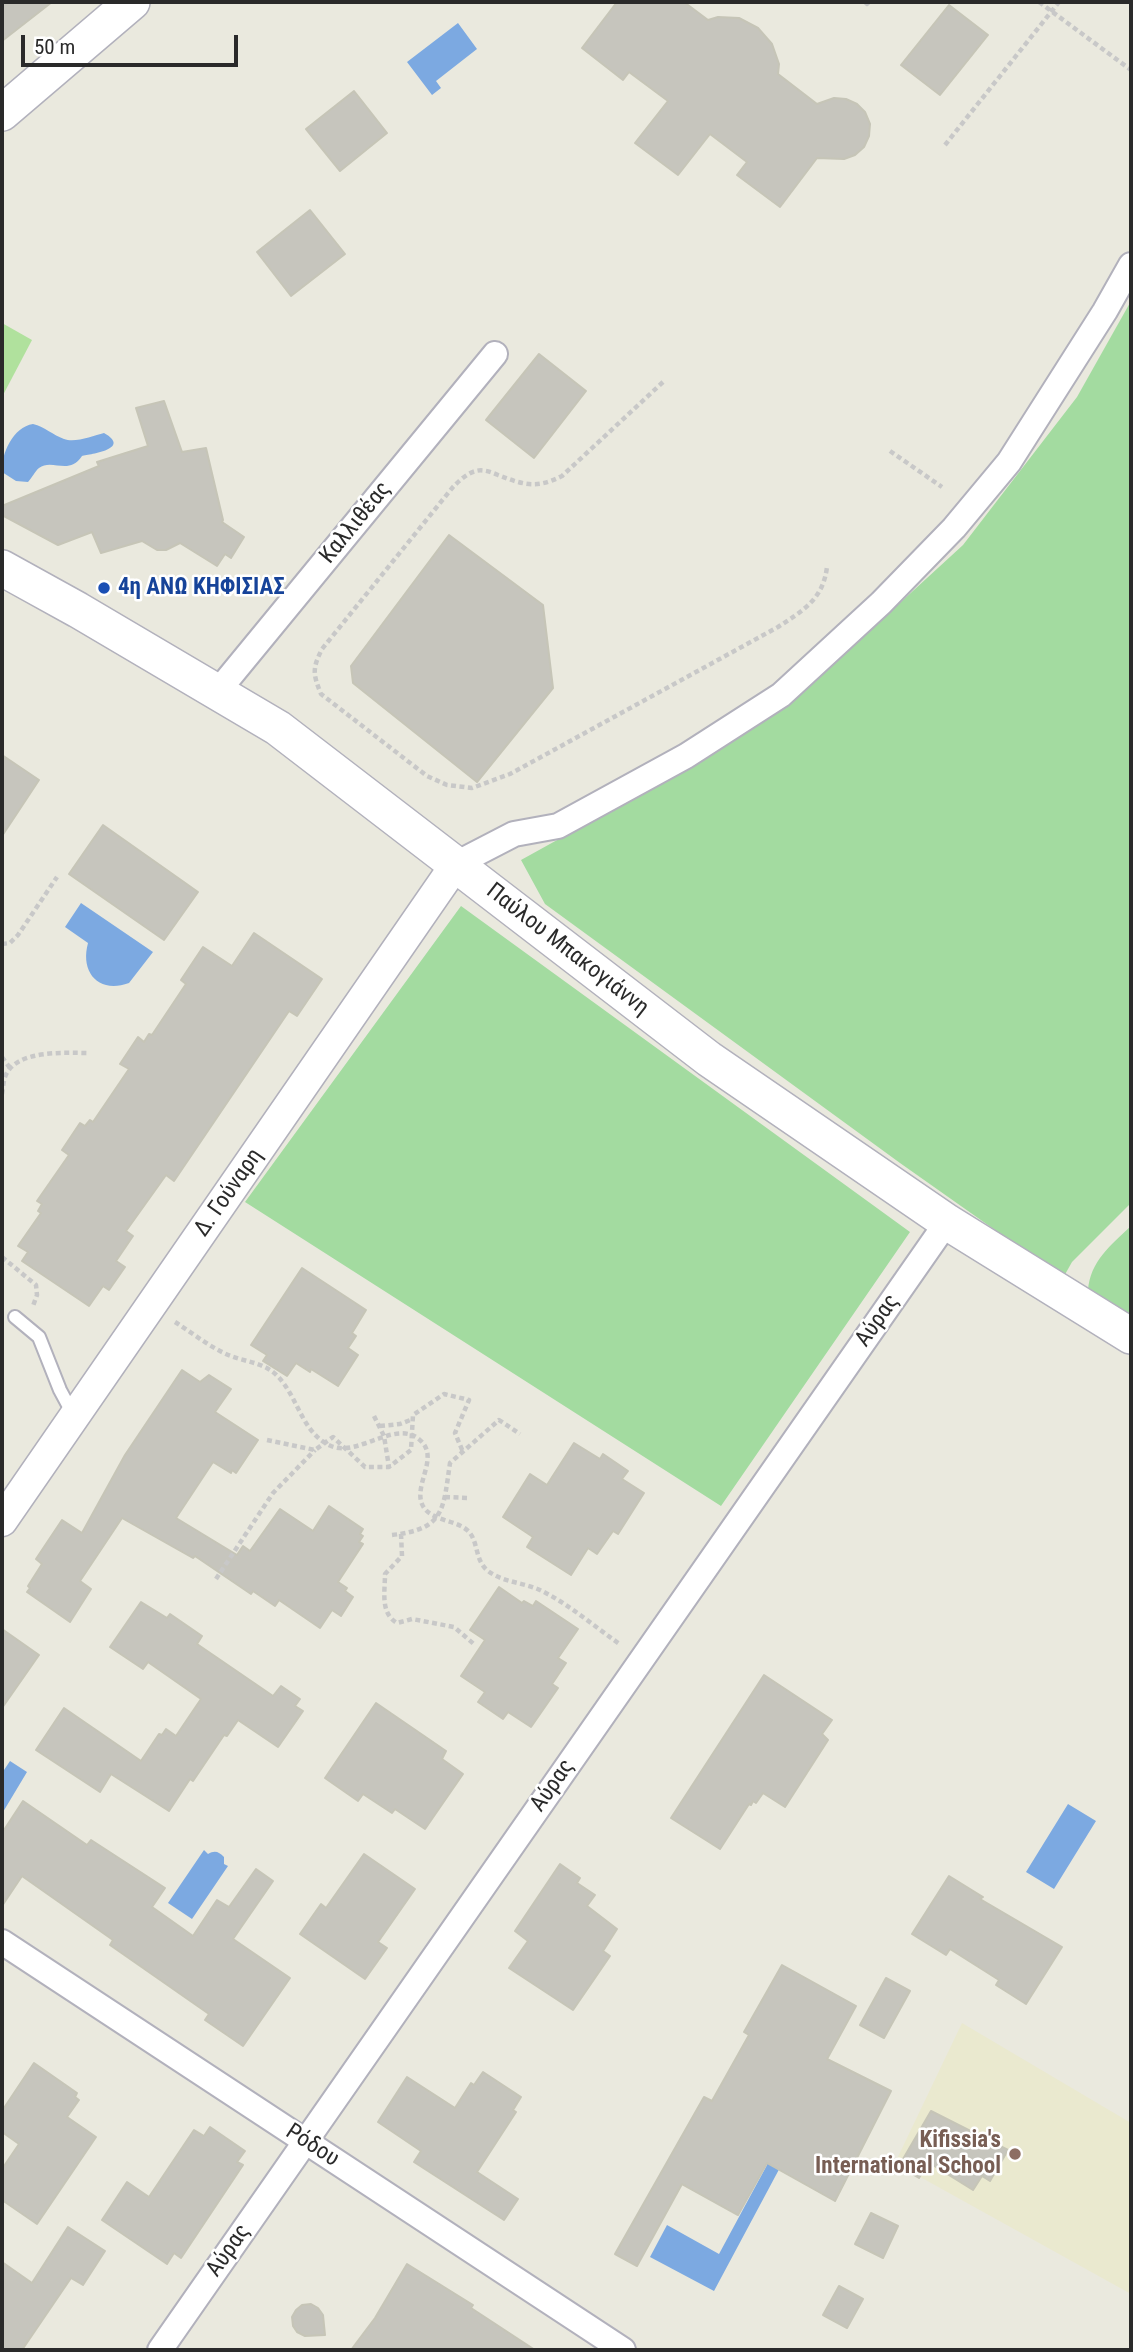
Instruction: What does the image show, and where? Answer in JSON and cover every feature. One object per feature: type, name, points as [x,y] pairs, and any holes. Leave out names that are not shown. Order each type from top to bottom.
[{"type":"main road","points":[[2,113],[132,2]]},
{"type":"main road","name":"Παύλου Μπακογιάννη","points":[[2,568],[278,728],[709,1059],[947,1222],[1131,1336]]},
{"type":"street","points":[[456,864],[514,834],[558,826],[687,756],[780,695],[881,603],[954,528],[1009,461],[1105,311],[1131,265]]},
{"type":"street","name":"Καλλιθέας","points":[[218,691],[495,354]]},
{"type":"street","name":"Δ. Γούναρη","points":[[2,1521],[456,864]]},
{"type":"street","name":"Αύρας","points":[[160,2350],[947,1222]]},
{"type":"street","name":"Ρόδου","points":[[2,1942],[623,2350]]},
{"type":"lane","points":[[15,1318],[39,1337],[60,1390],[74,1416]]},
{"type":"path","points":[[1039,2],[1131,70]]},
{"type":"path","points":[[945,145],[1059,2]]},
{"type":"path","points":[[663,382],[562,476],[547,484],[529,485],[488,471],[476,470],[464,476],[322,649],[314,665],[321,694],[427,776],[447,785],[472,788],[510,774],[778,627],[817,597],[825,582],[827,567]]},
{"type":"path","points":[[890,451],[942,487]]},
{"type":"path","points":[[2,944],[10,943],[18,935],[57,877]]},
{"type":"path","points":[[2,1094],[5,1076],[10,1068],[36,1055],[89,1053]]},
{"type":"path","points":[[2,1057],[10,1068]]},
{"type":"path","points":[[2,1257],[36,1285],[37,1295],[27,1327]]},
{"type":"path","points":[[150,1306],[226,1354],[250,1360],[274,1373],[284,1384],[307,1424],[326,1443]]},
{"type":"path","points":[[216,1579],[273,1493],[315,1450],[333,1437],[365,1467],[389,1468],[411,1450],[413,1415],[444,1394],[469,1400],[455,1433],[463,1452]]},
{"type":"path","points":[[374,1416],[384,1436],[389,1468]]},
{"type":"path","points":[[379,1426],[400,1424],[413,1419]]},
{"type":"path","points":[[391,1535],[421,1530],[436,1517],[444,1506],[450,1463],[499,1420],[520,1434]]},
{"type":"path","points":[[345,1449],[384,1436],[405,1434],[421,1442],[426,1450],[422,1504],[436,1517],[467,1530],[472,1536],[481,1565],[500,1578],[529,1585],[544,1592],[641,1660]]},
{"type":"path","points":[[267,1440],[315,1450]]},
{"type":"path","points":[[445,1497],[469,1498]]},
{"type":"path","points":[[401,1534],[402,1556],[385,1574],[385,1611],[389,1618],[397,1623],[412,1619],[454,1627],[475,1645]]},
{"type":"shaded area","name":"Kifissia's International School","points":[[962,2023],[1131,2123],[1131,2294],[895,2163]]},
{"type":"green space","points":[[1131,301],[1131,1203],[1072,1262],[1063,1278],[900,1163],[545,904],[521,860],[671,777],[818,678],[963,545],[1077,397]]},
{"type":"green space","points":[[2,323],[32,340],[2,397]]},
{"type":"green space","points":[[461,906],[910,1232],[721,1506],[245,1202]]},
{"type":"green space","points":[[1131,1226],[1131,1315],[1088,1291],[1097,1262]]},
{"type":"water","points":[[458,23],[477,49],[436,81],[441,88],[432,95],[407,62]]},
{"type":"water","points":[[33,424],[68,440],[104,433],[114,443],[107,450],[82,456],[72,465],[44,465],[28,482],[16,481],[2,472],[6,450],[20,430]]},
{"type":"water","points":[[81,903],[153,952],[129,983],[118,986],[100,983],[89,971],[86,953],[88,943],[65,927]]},
{"type":"water","points":[[10,1761],[27,1772],[3,1812],[2,1773]]},
{"type":"water","points":[[1068,1804],[1096,1821],[1054,1889],[1026,1872]]},
{"type":"water","points":[[204,1850],[208,1854],[220,1854],[224,1857],[224,1864],[228,1866],[192,1919],[168,1903]]},
{"type":"water","points":[[791,2147],[714,2291],[650,2257],[667,2225],[719,2254],[767,2165],[752,2157]]},
{"type":"building","points":[[2,2],[52,2],[2,41]]},
{"type":"building","points":[[617,2],[684,2],[708,20],[718,17],[739,18],[758,28],[772,44],[779,64],[778,74],[817,104],[834,98],[846,99],[865,112],[870,124],[864,147],[855,155],[844,159],[817,158],[780,207],[737,175],[747,162],[710,134],[678,175],[635,143],[668,101],[629,72],[623,80],[582,48]]},
{"type":"building","points":[[949,5],[988,35],[940,95],[901,65]]},
{"type":"building","points":[[354,91],[387,133],[340,171],[306,129]]},
{"type":"building","points":[[310,210],[345,254],[291,296],[257,252]]},
{"type":"building","points":[[539,354],[586,391],[534,458],[486,420]]},
{"type":"building","points":[[164,401],[182,452],[206,448],[222,522],[244,537],[231,558],[225,554],[217,566],[180,543],[166,550],[157,550],[142,541],[101,553],[92,532],[58,545],[2,515],[2,506],[99,466],[97,462],[148,446],[136,408]]},
{"type":"building","points":[[449,535],[543,605],[553,688],[477,782],[353,683],[351,666]]},
{"type":"building","points":[[2,755],[39,780],[2,836]]},
{"type":"building","points":[[103,825],[198,892],[164,940],[69,874]]},
{"type":"building","points":[[254,933],[322,979],[297,1016],[289,1011],[174,1181],[166,1175],[126,1231],[133,1236],[116,1261],[125,1267],[109,1290],[103,1286],[89,1306],[22,1261],[28,1252],[18,1246],[41,1213],[38,1211],[42,1204],[37,1201],[69,1155],[62,1150],[80,1123],[85,1126],[90,1120],[93,1122],[129,1069],[120,1064],[138,1037],[144,1042],[149,1034],[152,1035],[186,984],[181,980],[203,947],[232,966]]},
{"type":"building","points":[[302,1268],[366,1310],[352,1333],[356,1336],[348,1348],[358,1355],[338,1386],[296,1363],[287,1376],[263,1361],[267,1355],[251,1345]]},
{"type":"building","points":[[182,1370],[200,1382],[209,1375],[231,1389],[215,1412],[258,1440],[236,1473],[232,1470],[231,1473],[213,1462],[176,1518],[237,1555],[243,1546],[250,1551],[280,1509],[313,1531],[329,1506],[363,1529],[359,1542],[363,1544],[338,1582],[347,1588],[345,1591],[353,1597],[341,1616],[332,1610],[320,1628],[279,1600],[275,1606],[253,1591],[251,1594],[195,1556],[193,1558],[122,1518],[80,1581],[91,1589],[70,1622],[27,1592],[42,1564],[36,1559],[62,1520],[82,1533],[125,1455]]},
{"type":"building","points":[[574,1443],[600,1459],[603,1454],[628,1471],[622,1479],[644,1493],[618,1534],[613,1531],[597,1554],[588,1548],[571,1575],[527,1547],[533,1537],[503,1517],[530,1474],[547,1485]]},
{"type":"building","points":[[499,1587],[522,1603],[524,1601],[533,1606],[536,1601],[578,1629],[558,1658],[566,1663],[552,1684],[558,1688],[531,1727],[508,1712],[503,1719],[478,1702],[485,1692],[461,1676],[485,1640],[470,1630]]},
{"type":"building","points":[[141,1602],[167,1618],[170,1614],[202,1636],[197,1644],[273,1696],[281,1686],[300,1699],[295,1706],[303,1711],[278,1747],[238,1720],[227,1736],[224,1735],[193,1781],[190,1779],[169,1811],[111,1774],[100,1792],[36,1750],[64,1708],[141,1761],[159,1734],[162,1735],[166,1729],[176,1736],[201,1699],[148,1662],[143,1669],[110,1647]]},
{"type":"building","points":[[2,1629],[39,1655],[2,1708]]},
{"type":"building","points":[[764,1675],[832,1720],[822,1734],[828,1740],[785,1807],[763,1793],[756,1803],[753,1801],[749,1804],[720,1849],[671,1818]]},
{"type":"building","points":[[376,1703],[446,1751],[442,1759],[463,1774],[425,1829],[395,1809],[392,1813],[363,1794],[358,1801],[325,1778]]},
{"type":"building","points":[[23,1801],[87,1845],[91,1840],[165,1888],[152,1907],[193,1936],[217,1900],[229,1907],[256,1869],[273,1881],[233,1939],[290,1978],[243,2046],[205,2020],[209,2014],[110,1945],[113,1940],[22,1876],[2,1906],[2,1833]]},
{"type":"building","points":[[364,1854],[415,1889],[378,1942],[387,1948],[365,1979],[300,1934],[321,1904],[326,1908]]},
{"type":"building","points":[[560,1864],[580,1878],[577,1883],[595,1895],[587,1906],[617,1929],[603,1951],[610,1956],[573,2010],[509,1968],[528,1941],[515,1931]]},
{"type":"building","points":[[949,1876],[983,1897],[980,1899],[1062,1947],[1026,2004],[996,1985],[999,1980],[950,1949],[946,1955],[912,1934]]},
{"type":"building","points":[[782,1965],[856,2006],[827,2059],[891,2091],[835,2201],[767,2163],[738,2215],[682,2184],[637,2266],[615,2254],[704,2097],[712,2101],[749,2035],[744,2032]]},
{"type":"building","points":[[886,1978],[910,1991],[884,2038],[860,2025]]},
{"type":"building","points":[[34,2063],[77,2093],[75,2097],[79,2100],[67,2117],[96,2137],[37,2224],[2,2200],[2,2169],[19,2144],[2,2132],[2,2111]]},
{"type":"building","points":[[483,2072],[521,2097],[513,2110],[516,2112],[477,2172],[518,2199],[504,2220],[414,2162],[421,2151],[378,2122],[407,2077],[455,2108],[471,2083],[474,2085]]},
{"type":"building","points":[[931,2111],[1008,2150],[990,2181],[982,2176],[973,2190],[928,2162],[919,2178],[899,2166]]},
{"type":"building","points":[[210,2127],[245,2151],[237,2162],[243,2165],[181,2258],[174,2253],[167,2264],[102,2220],[127,2182],[149,2197],[194,2130],[204,2136]]},
{"type":"building","points":[[871,2213],[898,2226],[883,2258],[855,2244]]},
{"type":"building","points":[[68,2227],[105,2251],[83,2285],[71,2278],[22,2350],[2,2350],[2,2262],[32,2283]]},
{"type":"building","points":[[407,2264],[473,2305],[471,2308],[535,2350],[351,2350],[375,2318]]},
{"type":"building","points":[[839,2286],[863,2299],[847,2328],[823,2315]]},
{"type":"building","points":[[311,2304],[323,2315],[325,2335],[305,2336],[293,2326],[292,2317],[296,2310],[302,2305]]},
{"type":"place","name":"4η ΑΝΩ ΚΗΦΙΣΙΑΣ","points":[[104,588]]},
{"type":"place","name":"Kifissia's International School","points":[[1015,2154]]}]
